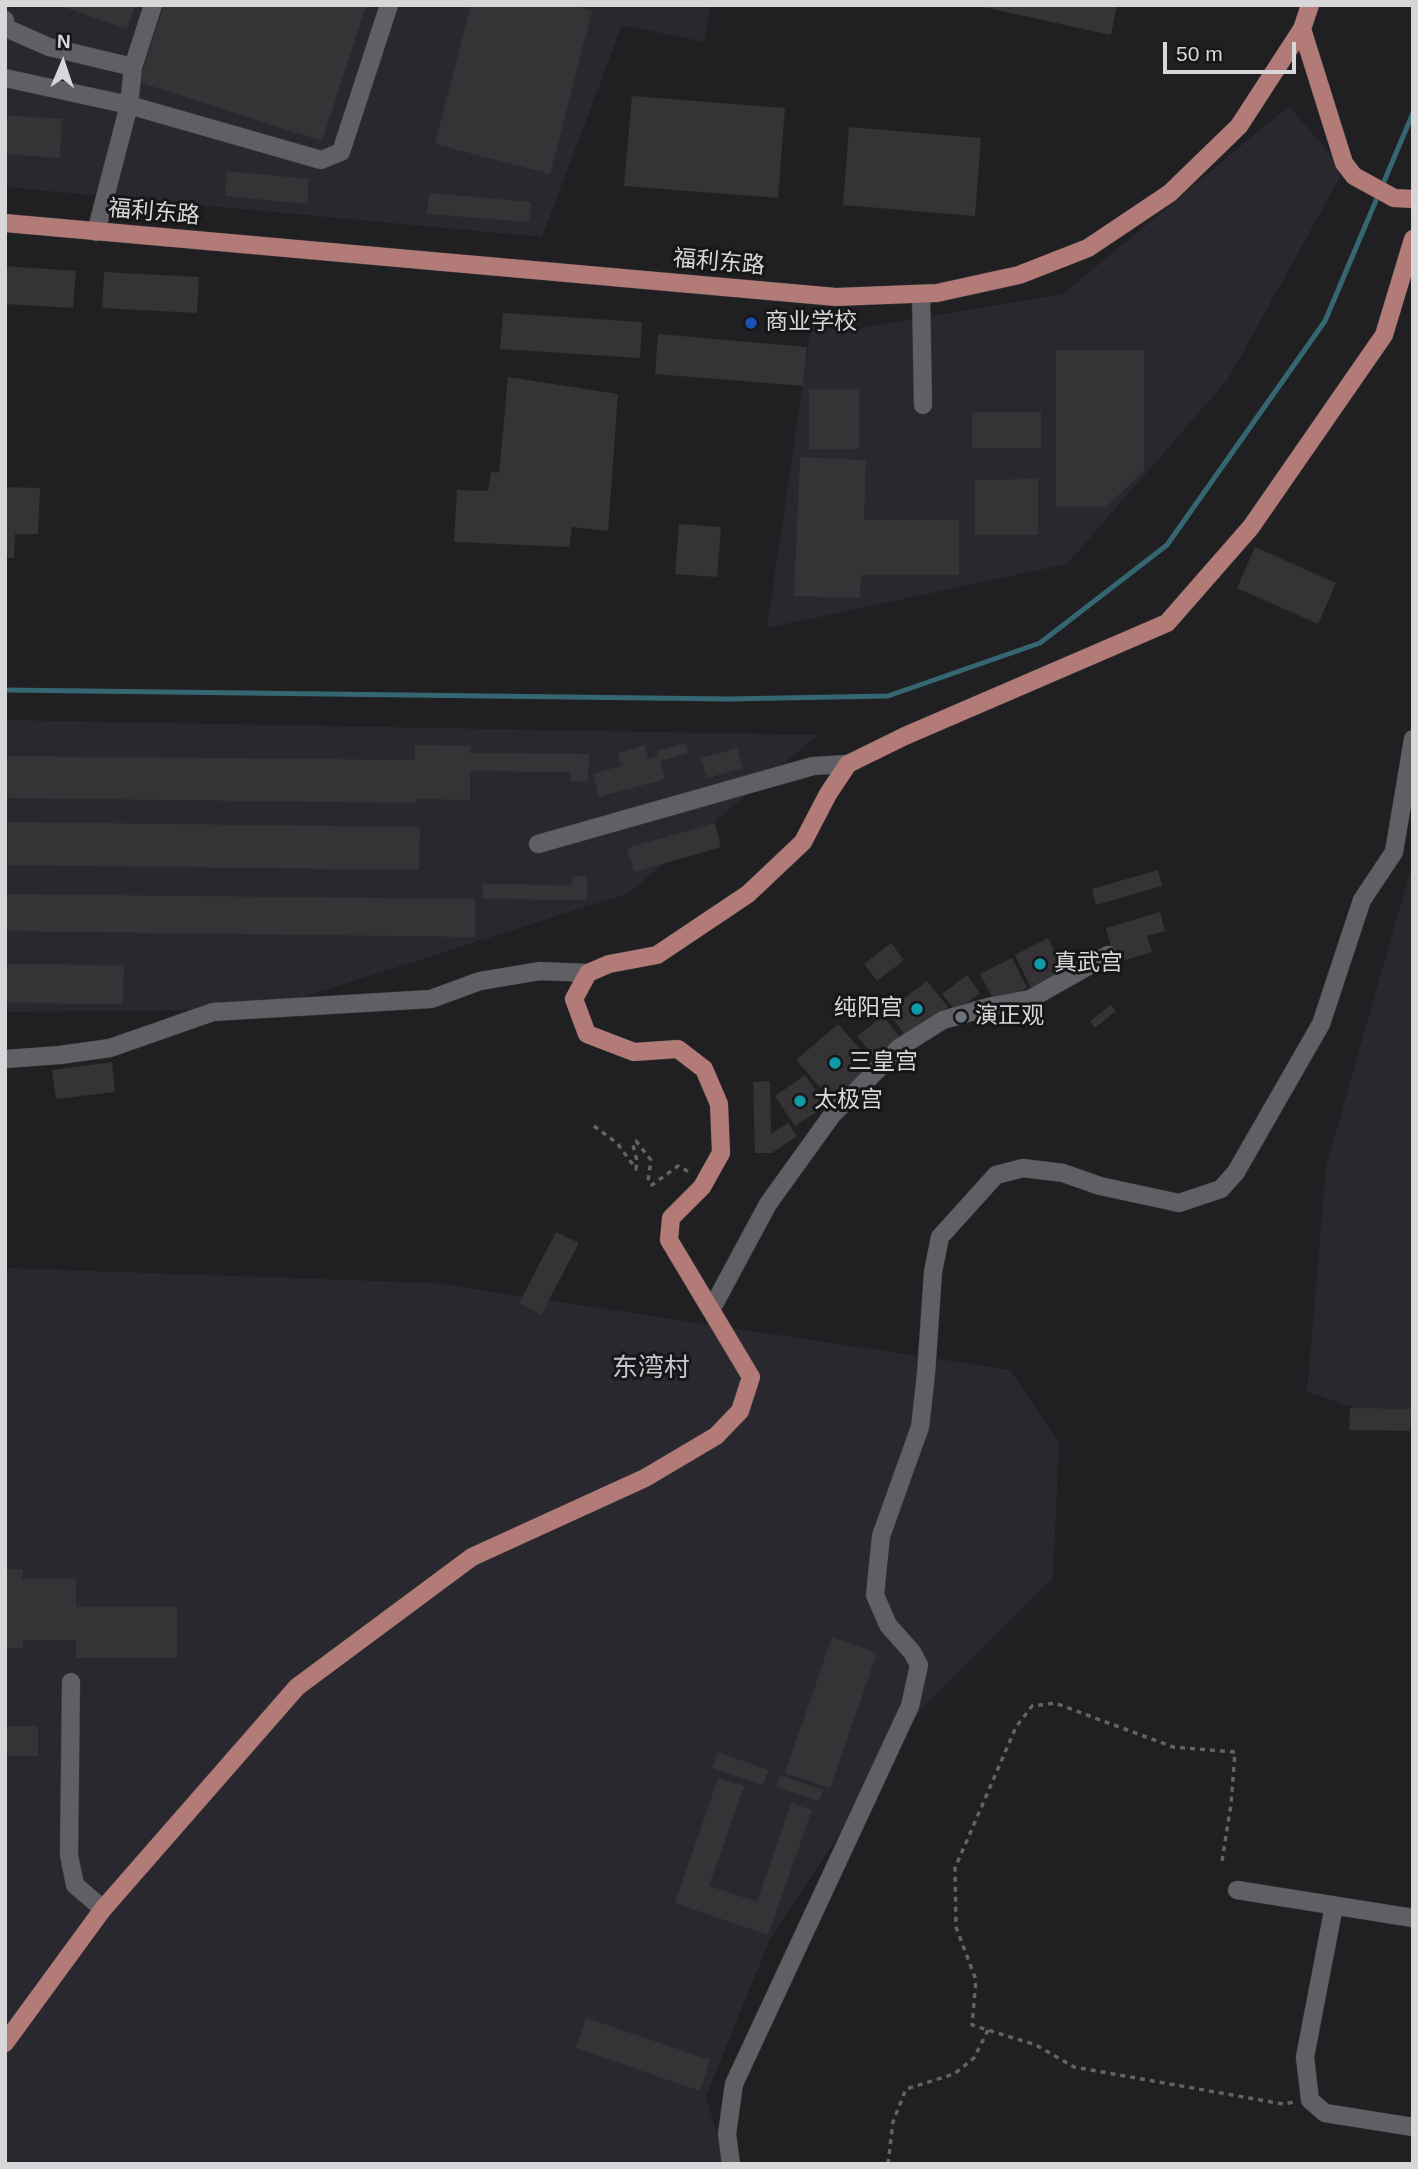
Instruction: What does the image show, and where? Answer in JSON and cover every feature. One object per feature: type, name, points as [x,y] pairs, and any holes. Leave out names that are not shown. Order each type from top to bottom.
[{"type":"main road","name":"福利东路","points":[[5,223],[836,297],[937,293],[1019,275],[1088,248],[1170,193],[1239,126],[1302,29],[1310,5]]},
{"type":"main road","points":[[1302,29],[1344,163],[1354,176],[1394,198],[1413,199]]},
{"type":"main road","points":[[5,2043],[103,1909],[297,1688],[472,1557],[645,1478],[716,1436],[740,1411],[751,1377],[669,1240],[671,1218],[702,1187],[721,1153],[719,1104],[704,1069],[678,1049],[634,1052],[587,1034],[574,999],[588,973],[609,964],[657,955],[748,894],[803,842],[828,794],[848,764],[905,736],[1167,623],[1251,527],[1384,335],[1408,275],[1413,239]]},
{"type":"street","points":[[96,232],[129,105],[133,67],[153,5]]},
{"type":"street","points":[[5,78],[129,105],[321,160],[341,152],[389,5]]},
{"type":"street","points":[[5,20],[6,28],[48,47],[133,67]]},
{"type":"street","points":[[921,294],[923,405]]},
{"type":"street","points":[[731,2164],[727,2134],[734,2084],[904,1718],[913,1692],[919,1665],[912,1652],[888,1625],[875,1595],[881,1536],[920,1427],[933,1272],[940,1237],[996,1175],[1023,1168],[1063,1173],[1100,1186],[1179,1203],[1221,1189],[1236,1172],[1321,1024],[1362,900],[1394,852],[1413,739]]},
{"type":"street","points":[[537,844],[813,766],[848,764]]},
{"type":"street","points":[[710,1310],[768,1204],[832,1115],[900,1047],[943,1020],[992,1006],[1030,999],[1108,955]]},
{"type":"street","points":[[7,1058],[60,1055],[110,1048],[213,1012],[431,999],[481,981],[540,971],[588,973]]},
{"type":"street","points":[[71,1682],[69,1854],[75,1885],[103,1909]]},
{"type":"street","points":[[1237,1890],[1413,1918]]},
{"type":"street","points":[[1334,1906],[1305,2057],[1310,2100],[1325,2113],[1413,2127]]},
{"type":"path","points":[[594,1126],[617,1143],[636,1169],[636,1141],[650,1160],[648,1181],[652,1185],[678,1166],[706,1180]]},
{"type":"path","points":[[1222,1861],[1231,1804],[1234,1752],[1172,1747],[1055,1703],[1032,1706],[1016,1727],[955,1868],[956,1927],[976,1980],[972,2025],[1036,2045],[1073,2067],[1283,2104],[1310,2100]]},
{"type":"path","points":[[888,2164],[893,2122],[906,2089],[954,2074],[974,2059],[988,2030]]},
{"type":"shaded area","points":[[5,5],[710,5],[705,42],[622,25],[542,237],[5,187]]},
{"type":"shaded area","points":[[1289,106],[1344,170],[1228,379],[1067,564],[767,628],[811,327],[850,330],[1063,294]]},
{"type":"shaded area","points":[[5,720],[818,735],[629,893],[266,1009],[5,1012]]},
{"type":"shaded area","points":[[1413,861],[1413,1428],[1307,1392],[1326,1167]]},
{"type":"shaded area","points":[[5,1268],[434,1283],[1010,1370],[1059,1443],[1053,1578],[921,1710],[770,1939],[706,2096],[725,2164],[5,2164]]},
{"type":"building","points":[[58,5],[135,5],[127,29]]},
{"type":"building","points":[[164,5],[366,6],[322,141],[139,82]]},
{"type":"building","points":[[471,5],[572,5],[592,11],[550,174],[435,144]]},
{"type":"building","points":[[974,5],[1117,5],[1111,35]]},
{"type":"building","points":[[632,96],[785,108],[778,198],[624,186]]},
{"type":"building","points":[[5,115],[62,119],[60,158],[5,154]]},
{"type":"building","points":[[849,127],[981,138],[975,216],[843,205]]},
{"type":"building","points":[[227,171],[309,179],[307,204],[225,196]]},
{"type":"building","points":[[429,193],[531,202],[529,222],[427,214]]},
{"type":"building","points":[[5,266],[76,271],[73,308],[5,304]]},
{"type":"building","points":[[104,272],[199,277],[197,313],[102,308]]},
{"type":"building","points":[[503,313],[642,322],[640,358],[500,349]]},
{"type":"building","points":[[658,334],[807,347],[803,386],[655,374]]},
{"type":"building","points":[[1056,350],[1144,350],[1144,470],[1106,507],[1056,507]]},
{"type":"building","points":[[508,377],[618,394],[608,531],[572,527],[569,547],[454,542],[457,490],[488,491],[491,471],[499,473]]},
{"type":"building","points":[[809,389],[859,389],[859,449],[809,449]]},
{"type":"building","points":[[972,412],[1041,412],[1041,448],[972,448]]},
{"type":"building","points":[[800,457],[866,460],[864,520],[959,520],[959,575],[861,575],[860,598],[794,596]]},
{"type":"building","points":[[1038,479],[1038,535],[975,535],[975,480]]},
{"type":"building","points":[[5,487],[40,488],[38,534],[15,534],[14,558],[5,558]]},
{"type":"building","points":[[679,524],[721,527],[717,577],[675,574]]},
{"type":"building","points":[[1255,547],[1336,583],[1318,624],[1237,588]]},
{"type":"building","points":[[685,743],[688,753],[660,761],[665,779],[599,797],[593,774],[621,766],[618,753],[645,745],[648,759],[658,756],[657,751]]},
{"type":"building","points":[[415,745],[471,746],[470,753],[589,754],[588,781],[571,781],[571,772],[470,771],[470,800],[415,799],[415,803],[5,798],[5,756],[415,760]]},
{"type":"building","points":[[737,748],[743,768],[707,778],[701,758]]},
{"type":"building","points":[[8,822],[420,827],[419,870],[8,865]]},
{"type":"building","points":[[715,823],[721,847],[634,872],[627,848]]},
{"type":"building","points":[[1158,870],[1162,886],[1096,905],[1092,889]]},
{"type":"building","points":[[572,876],[587,876],[587,900],[483,899],[483,884],[572,885]]},
{"type":"building","points":[[6,894],[475,899],[475,937],[5,931]]},
{"type":"building","points":[[1160,912],[1165,931],[1147,936],[1152,952],[1115,963],[1106,928]]},
{"type":"building","name":"真武宫","points":[[1048,938],[1065,973],[1032,990],[1015,955]]},
{"type":"building","points":[[891,943],[904,960],[877,981],[864,964]]},
{"type":"building","points":[[1012,958],[1027,988],[996,1004],[980,974]]},
{"type":"building","points":[[5,964],[124,965],[123,1004],[5,1003]]},
{"type":"building","points":[[967,975],[980,993],[956,1011],[942,994]]},
{"type":"building","name":"纯阳宫","points":[[927,981],[948,1007],[907,1038],[887,1011]]},
{"type":"building","points":[[1111,1005],[1116,1011],[1095,1028],[1090,1021]]},
{"type":"building","points":[[883,1016],[902,1040],[877,1060],[857,1036]]},
{"type":"building","name":"三皇宫","points":[[838,1024],[875,1066],[833,1102],[796,1060]]},
{"type":"building","points":[[112,1062],[115,1092],[56,1099],[52,1070]]},
{"type":"building","name":"太极宫","points":[[805,1075],[826,1106],[795,1126],[775,1096]]},
{"type":"building","points":[[770,1081],[771,1134],[788,1123],[797,1136],[772,1153],[755,1153],[753,1082]]},
{"type":"building","points":[[556,1232],[579,1243],[541,1315],[519,1303]]},
{"type":"building","points":[[1350,1408],[1411,1409],[1410,1431],[1349,1430]]},
{"type":"building","points":[[5,1569],[23,1569],[22,1579],[76,1579],[76,1607],[177,1607],[177,1658],[76,1658],[76,1640],[23,1640],[23,1648],[5,1648]]},
{"type":"building","points":[[832,1637],[877,1653],[830,1788],[785,1773]]},
{"type":"building","points":[[5,1726],[38,1726],[38,1756],[5,1756]]},
{"type":"building","points":[[718,1752],[768,1770],[763,1785],[712,1768]]},
{"type":"building","points":[[780,1775],[823,1790],[819,1801],[776,1787]]},
{"type":"building","points":[[718,1778],[744,1786],[709,1886],[757,1902],[791,1803],[812,1810],[768,1935],[675,1903]]},
{"type":"building","points":[[586,2018],[710,2060],[700,2091],[576,2048]]},
{"type":"waterway","points":[[5,690],[728,699],[888,696],[1040,643],[1167,545],[1325,321],[1413,113]]},
{"type":"place","name":"商业学校","points":[[751,323]]},
{"type":"place","name":"真武宫","points":[[1040,964]]},
{"type":"place","name":"纯阳宫","points":[[917,1009]]},
{"type":"place","name":"演正观","points":[[961,1017]]},
{"type":"place","name":"三皇宫","points":[[835,1063]]},
{"type":"place","name":"太极宫","points":[[800,1101]]},
{"type":"district","name":"东湾村","points":[[651,1369]]}]
